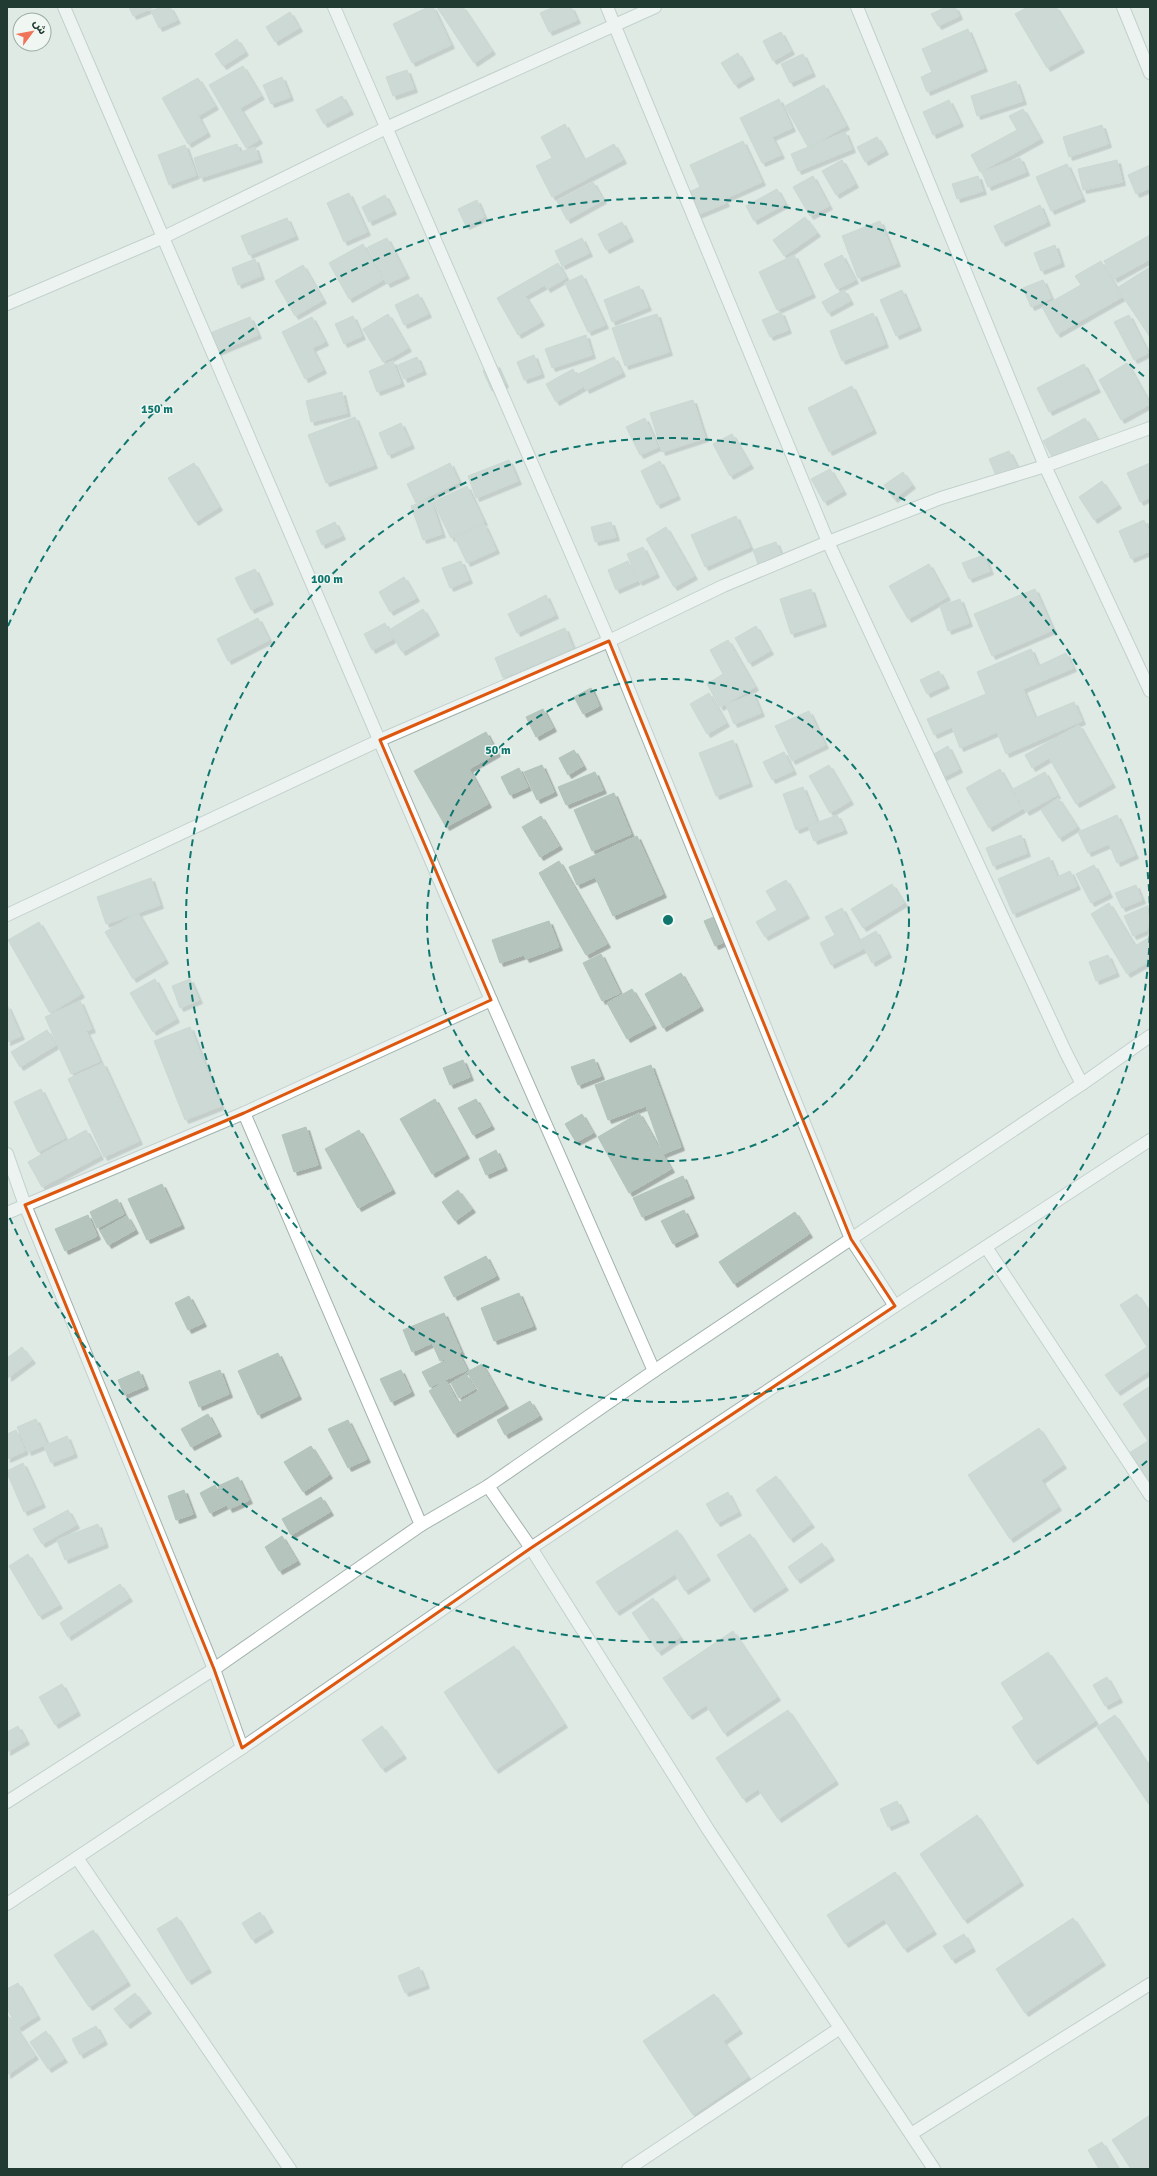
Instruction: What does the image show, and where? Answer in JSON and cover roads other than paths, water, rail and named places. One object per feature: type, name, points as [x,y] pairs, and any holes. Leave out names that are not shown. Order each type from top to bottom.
[{"type":"street","points":[[64,7],[491,1000],[654,1371]]},
{"type":"street","points":[[334,7],[609,641],[851,1239],[894,1306]]},
{"type":"street","points":[[607,7],[828,542],[1066,1053],[1082,1084]]},
{"type":"street","points":[[7,304],[164,237],[386,128],[614,24],[655,7]]},
{"type":"street","points":[[857,7],[1045,466],[1150,691]]},
{"type":"street","points":[[1123,7],[1150,73]]},
{"type":"street","points":[[7,915],[380,740],[609,641],[723,586],[828,542],[941,498],[1045,466],[1150,428]]},
{"type":"street","points":[[7,1213],[244,1113],[491,1000]]},
{"type":"street","points":[[7,1802],[214,1669],[421,1525],[488,1486],[654,1371],[1082,1084],[1150,1036]]},
{"type":"street","points":[[244,1113],[421,1525]]},
{"type":"street","points":[[7,1904],[242,1748],[531,1548],[894,1306],[1150,1140]]},
{"type":"street","points":[[7,1154],[25,1205],[214,1669],[242,1748]]},
{"type":"street","points":[[986,1247],[1150,1495]]},
{"type":"street","points":[[488,1486],[531,1548],[709,1831],[934,2169]]},
{"type":"street","points":[[77,1858],[290,2169]]},
{"type":"street","points":[[911,2134],[1150,1984]]},
{"type":"street","points":[[628,2169],[840,2028]]}]
